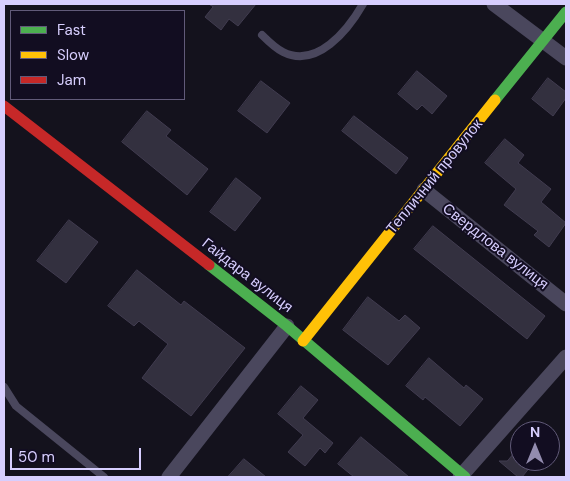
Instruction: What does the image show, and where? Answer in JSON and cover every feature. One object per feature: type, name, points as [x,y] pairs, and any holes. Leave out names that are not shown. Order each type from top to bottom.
[{"type":"street","points":[[494,4],[566,58]]},
{"type":"street","name":"Тепличний провулок","points":[[303,341],[566,12]]},
{"type":"street","name":"Гайдара вулиця","points":[[4,106],[287,326],[462,476]]},
{"type":"street","name":"Свердлова вулиця","points":[[424,190],[566,304]]},
{"type":"street","points":[[169,477],[287,326]]},
{"type":"street","points":[[462,476],[566,357]]},
{"type":"lane","points":[[262,35],[284,53],[300,56],[317,53],[335,41],[363,4]]},
{"type":"lane","points":[[4,387],[16,406],[104,477]]},
{"type":"building","points":[[209,4],[256,4],[238,26],[229,19],[221,30],[205,17],[213,7]]},
{"type":"building","points":[[417,71],[447,96],[432,114],[422,105],[417,110],[398,94]]},
{"type":"building","points":[[548,78],[566,92],[566,98],[553,116],[532,99]]},
{"type":"building","points":[[261,81],[290,103],[267,133],[238,111]]},
{"type":"building","points":[[147,111],[171,130],[166,136],[208,169],[187,195],[122,142]]},
{"type":"building","points":[[354,116],[408,158],[396,174],[342,131]]},
{"type":"building","points":[[505,139],[524,155],[518,163],[551,189],[541,202],[566,223],[549,247],[534,235],[538,231],[504,205],[516,189],[485,163]]},
{"type":"building","points":[[236,178],[261,198],[235,231],[210,212]]},
{"type":"building","points":[[69,220],[98,242],[66,283],[37,261]]},
{"type":"building","points":[[433,226],[545,316],[527,339],[414,249]]},
{"type":"building","points":[[137,270],[181,305],[184,301],[245,348],[191,416],[142,378],[168,344],[139,321],[134,326],[108,306]]},
{"type":"building","points":[[368,297],[399,321],[405,315],[420,328],[388,365],[343,330]]},
{"type":"building","points":[[429,358],[464,388],[466,385],[483,399],[460,426],[425,397],[423,400],[406,386]]},
{"type":"building","points":[[301,386],[318,400],[303,418],[333,443],[325,453],[320,448],[305,466],[288,452],[303,435],[278,414]]},
{"type":"building","points":[[361,437],[409,477],[354,477],[338,464]]},
{"type":"building","points":[[510,458],[510,470],[499,461],[507,461]]},
{"type":"building","points":[[244,459],[266,477],[228,477]]},
{"type":"building","points":[[511,471],[527,471],[522,477],[518,477]]},
{"type":"traffic: fast","points":[[495,100],[566,12]]},
{"type":"traffic: fast","points":[[209,265],[287,326],[465,477]]},
{"type":"traffic: slow","points":[[303,341],[495,100]]},
{"type":"traffic: jam","points":[[4,106],[209,265]]}]
